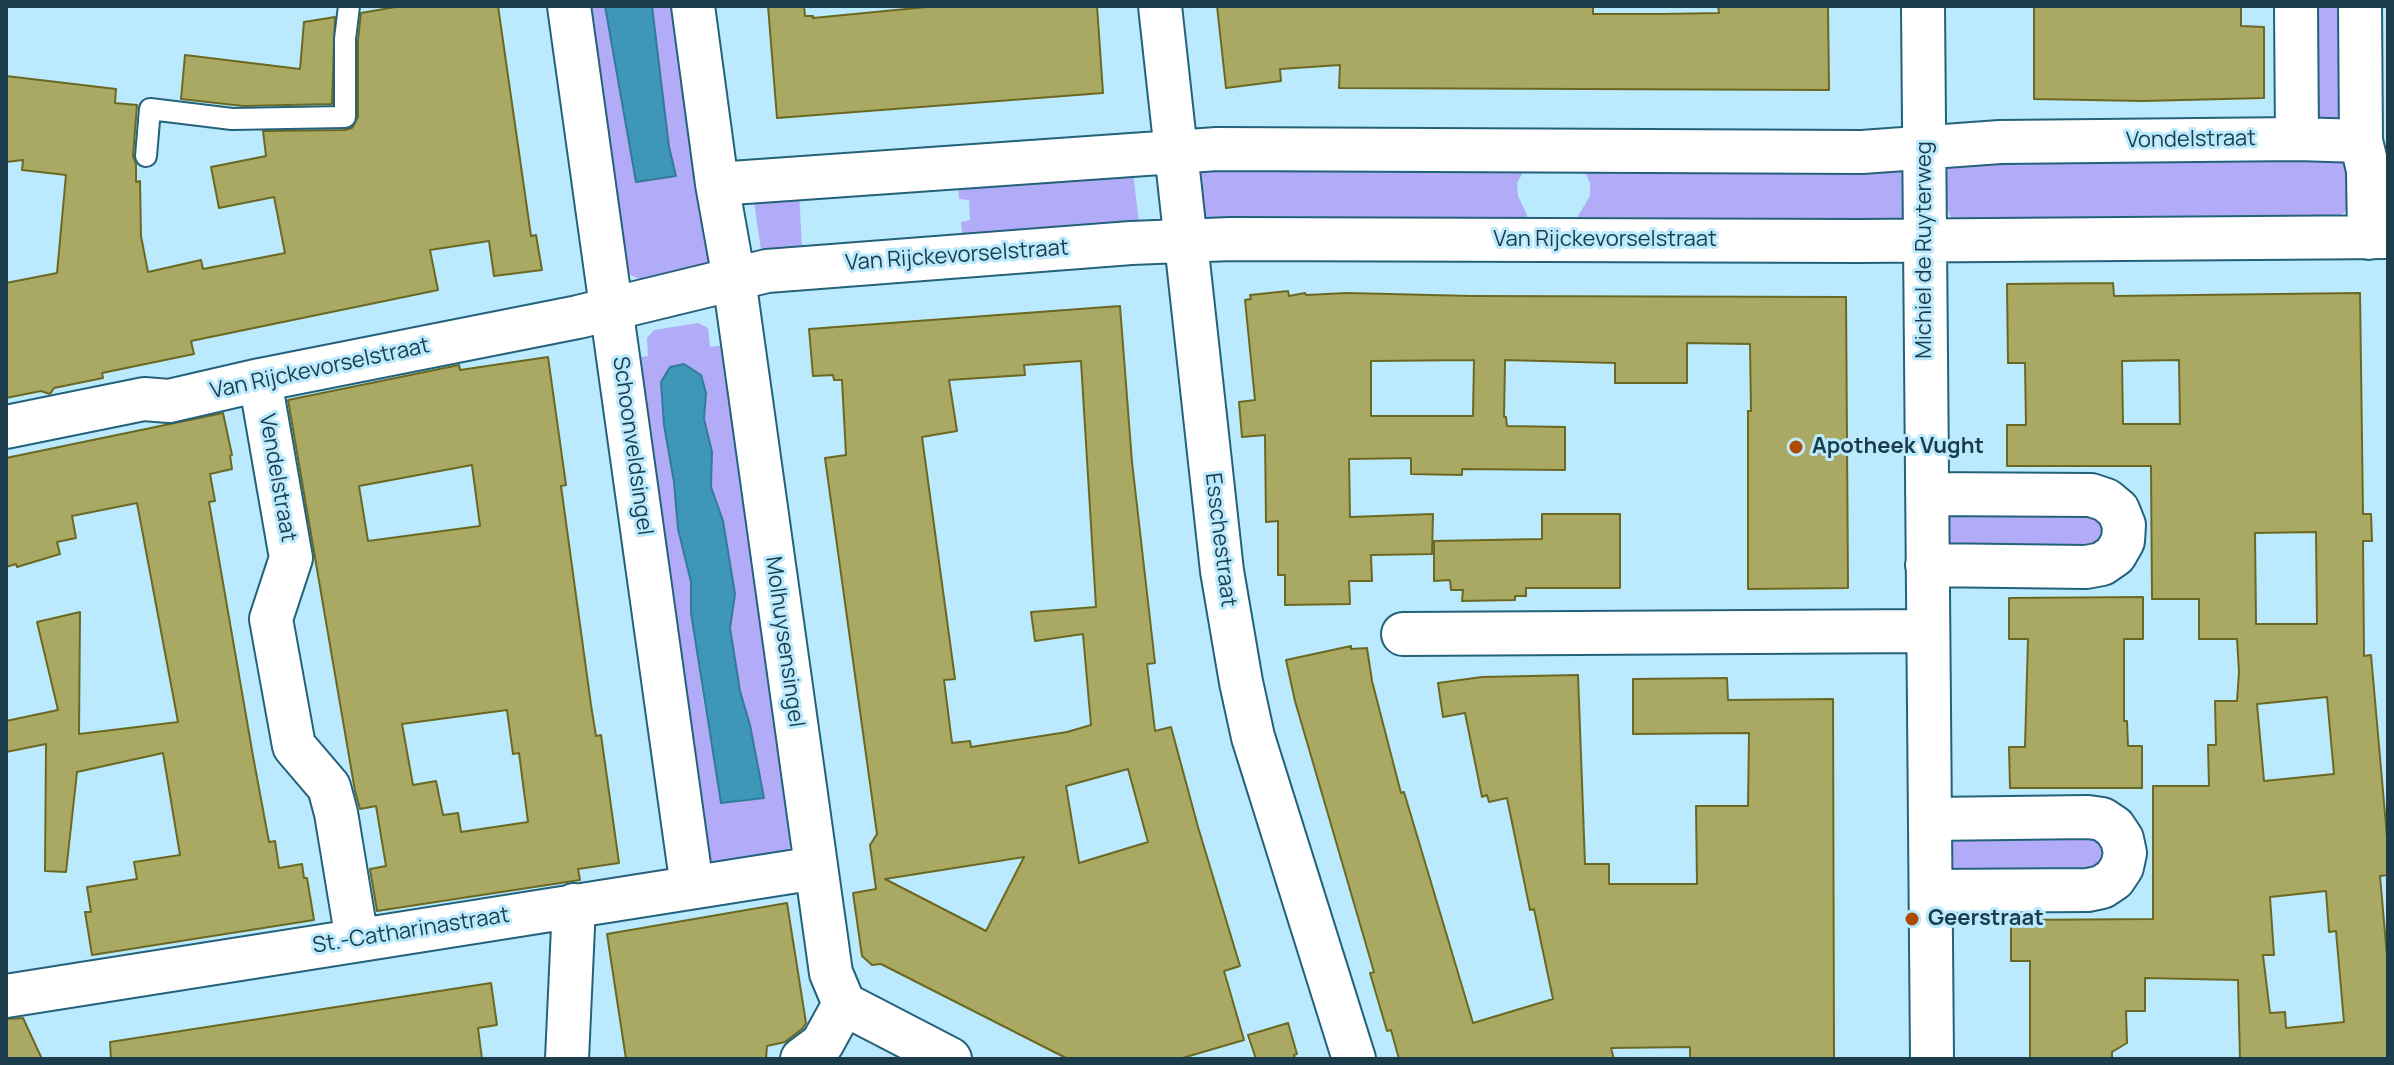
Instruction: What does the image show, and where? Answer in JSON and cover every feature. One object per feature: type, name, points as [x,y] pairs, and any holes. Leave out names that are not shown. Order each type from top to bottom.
[{"type":"street","name":"Schoonveldsingel","points":[[569,6],[692,887]]},
{"type":"street","points":[[693,6],[717,184],[1233,149],[1862,152],[1925,147]]},
{"type":"street","name":"Esschestraat","points":[[1160,6],[1222,571],[1241,682],[1256,747],[1354,1059]]},
{"type":"street","name":"Michiel de Ruyterweg","points":[[1923,6],[1932,1059]]},
{"type":"street","points":[[2296,6],[2297,139]]},
{"type":"street","points":[[1925,241],[2378,238],[2361,141],[2360,6]]},
{"type":"street","name":"Vondelstraat","points":[[1925,147],[2000,142],[2361,141]]},
{"type":"street","name":"Molhuysensingel","points":[[717,184],[734,279],[831,973],[844,1004]]},
{"type":"street","name":"Van Rijckevorselstraat","points":[[6,427],[144,399],[169,401],[613,309],[767,271],[1231,239],[1925,241]]},
{"type":"street","name":"Vendelstraat","points":[[260,380],[291,558],[271,619],[294,746],[329,787],[357,940]]},
{"type":"street","points":[[1927,494],[2091,495],[2106,500],[2118,510],[2124,525],[2123,541],[2115,555],[2102,564],[2086,567],[1927,565]]},
{"type":"street","points":[[1403,634],[1927,631]]},
{"type":"street","points":[[1931,819],[2102,819],[2114,827],[2122,839],[2125,853],[2122,867],[2114,879],[2102,887],[2088,890],[1931,891]]},
{"type":"street","name":"St.-Catharinastraat","points":[[6,996],[816,868]]},
{"type":"street","points":[[567,1059],[574,905]]},
{"type":"street","points":[[802,1059],[822,1044],[844,1004],[950,1059]]},
{"type":"lane","points":[[146,156],[150,109],[232,119],[345,117],[345,39],[349,6]]},
{"type":"shaded area","points":[[584,6],[605,6],[636,182],[675,176],[652,6],[679,6],[713,250],[709,262],[699,270],[644,281],[628,274]]},
{"type":"shaded area","points":[[2304,6],[2353,6],[2350,117],[2318,126]]},
{"type":"shaded area","points":[[2336,156],[2346,163],[2353,199],[2345,212],[2333,220],[1960,222],[1951,217],[1943,199],[1943,178],[1951,162]]},
{"type":"shaded area","points":[[1132,164],[1140,231],[963,244],[961,222],[970,220],[969,200],[959,199],[958,177]]},
{"type":"shaded area","points":[[1198,164],[1525,169],[1517,183],[1527,225],[1205,221]]},
{"type":"shaded area","points":[[1582,166],[1898,168],[1906,181],[1904,215],[1897,223],[1579,225],[1578,216],[1590,196],[1590,183]]},
{"type":"shaded area","points":[[799,190],[802,249],[762,257],[753,195]]},
{"type":"shaded area","points":[[698,323],[708,328],[710,347],[725,345],[794,840],[785,855],[727,868],[712,862],[704,852],[633,358],[648,356],[647,338],[654,330]],"holes":[[[706,393],[704,419],[712,452],[711,487],[723,521],[735,594],[730,628],[740,691],[764,797],[721,803],[691,613],[691,582],[678,529],[674,482]]]},
{"type":"shaded area","points":[[2083,506],[2106,520],[2103,549],[1950,550],[1946,540],[1947,520],[1953,513]]},
{"type":"shaded area","points":[[1956,835],[2105,835],[2107,871],[1954,871],[1949,862],[1951,843]]},
{"type":"water","points":[[605,6],[652,6],[669,147],[676,176],[636,182]]},
{"type":"water","points":[[684,364],[701,375],[706,393],[704,419],[712,452],[711,487],[723,521],[735,594],[730,628],[740,691],[764,798],[721,803],[691,613],[691,582],[678,529],[664,425],[661,382],[670,367]]},
{"type":"building","points":[[401,6],[498,6],[531,236],[536,235],[542,270],[494,276],[489,241],[430,250],[438,290],[191,341],[194,354],[102,373],[103,378],[54,388],[50,394],[41,391],[6,398],[6,283],[57,273],[66,175],[22,170],[23,160],[6,162],[6,76],[116,89],[115,103],[137,105],[133,156],[136,182],[140,181],[141,236],[148,272],[201,260],[203,269],[285,253],[274,197],[219,208],[211,167],[266,156],[263,131],[352,128],[358,117],[361,13]]},
{"type":"building","points":[[768,6],[804,6],[805,16],[813,18],[937,6],[1097,6],[1103,93],[777,118]]},
{"type":"building","points":[[1217,6],[1593,6],[1593,14],[1663,14],[1719,13],[1718,6],[1828,6],[1829,90],[1339,88],[1340,65],[1280,69],[1281,81],[1226,88]]},
{"type":"building","points":[[2034,6],[2241,6],[2241,26],[2264,27],[2264,98],[2143,101],[2034,99]]},
{"type":"building","points":[[335,17],[332,104],[243,106],[181,99],[185,55],[300,69],[304,22]]},
{"type":"building","points":[[2113,283],[2114,296],[2360,293],[2363,514],[2371,514],[2372,541],[2363,541],[2364,656],[2371,655],[2388,848],[2388,875],[2380,876],[2388,967],[2388,1059],[2240,1059],[2238,980],[2145,978],[2145,1011],[2126,1011],[2127,1043],[2112,1052],[2112,1059],[2030,1059],[2030,961],[2011,961],[2011,920],[2153,919],[2153,786],[2209,786],[2208,745],[2216,745],[2215,701],[2237,701],[2239,672],[2237,639],[2199,639],[2199,599],[2152,599],[2151,466],[2007,466],[2007,425],[2026,425],[2025,363],[2008,363],[2007,284]],"holes":[[[2179,360],[2180,424],[2123,424],[2122,361]],[[2316,532],[2317,624],[2256,624],[2255,533]],[[2327,697],[2334,774],[2264,781],[2257,704]],[[2326,891],[2329,932],[2336,931],[2344,1022],[2286,1028],[2285,1012],[2270,1013],[2263,955],[2274,955],[2270,897]]]},
{"type":"building","points":[[1288,291],[1289,296],[1347,293],[1846,297],[1848,588],[1748,589],[1750,344],[1687,343],[1687,383],[1615,383],[1615,363],[1505,360],[1504,417],[1507,426],[1565,427],[1565,470],[1462,469],[1462,475],[1411,474],[1411,458],[1349,459],[1350,517],[1433,514],[1432,554],[1371,555],[1372,581],[1349,581],[1350,604],[1285,605],[1285,575],[1278,575],[1278,521],[1266,522],[1265,435],[1242,437],[1239,402],[1255,400],[1245,300],[1251,299],[1250,295]],"holes":[[[1474,360],[1473,416],[1371,416],[1371,361]]]},
{"type":"building","points":[[1120,306],[1132,462],[1155,663],[1147,664],[1155,731],[1171,727],[1240,966],[1224,971],[1244,1040],[1179,1059],[1068,1059],[881,964],[872,965],[862,956],[853,893],[876,889],[870,845],[877,834],[825,458],[846,455],[842,380],[834,380],[833,375],[813,376],[809,329]],"holes":[[[1081,361],[1096,607],[1031,612],[1035,641],[1083,634],[1091,725],[1067,732],[971,747],[970,741],[952,743],[944,680],[955,679],[922,437],[957,431],[949,380],[1025,375],[1024,365]],[[1128,769],[1148,842],[1079,863],[1066,786]],[[1024,857],[986,931],[885,879]]]},
{"type":"building","points":[[548,357],[566,485],[561,486],[591,705],[596,736],[601,735],[619,863],[578,869],[580,880],[377,911],[370,869],[386,866],[376,806],[360,809],[355,791],[288,400],[459,365],[460,370]],"holes":[[[472,465],[480,526],[368,541],[359,486]],[[507,710],[513,754],[519,753],[528,822],[461,832],[458,813],[443,815],[436,781],[413,785],[402,724]]]},
{"type":"building","points":[[223,413],[232,469],[210,474],[215,501],[209,502],[253,756],[269,842],[275,841],[279,868],[302,864],[314,920],[92,955],[85,912],[91,912],[87,887],[137,879],[134,862],[180,855],[163,753],[77,772],[66,872],[45,871],[46,744],[6,752],[6,721],[58,710],[37,622],[80,612],[79,734],[178,722],[137,503],[72,516],[76,538],[57,542],[60,554],[17,567],[16,564],[6,567],[6,458]]},
{"type":"building","points":[[1542,514],[1620,514],[1620,588],[1526,588],[1526,596],[1515,596],[1515,600],[1462,601],[1463,590],[1451,590],[1450,580],[1434,581],[1434,541],[1542,539]]},
{"type":"building","points":[[2143,597],[2143,639],[2124,639],[2124,721],[2127,721],[2128,746],[2142,746],[2142,788],[2010,788],[2009,747],[2025,747],[2028,639],[2009,639],[2009,598]]},
{"type":"building","points":[[1351,646],[1351,649],[1367,648],[1372,681],[1401,793],[1404,792],[1473,1023],[1553,999],[1534,909],[1530,910],[1507,798],[1489,802],[1487,795],[1482,797],[1465,713],[1443,717],[1438,683],[1482,677],[1578,675],[1585,864],[1609,864],[1609,884],[1697,884],[1696,806],[1748,806],[1749,733],[1633,734],[1633,679],[1727,678],[1728,700],[1833,699],[1834,1059],[1690,1059],[1690,1047],[1611,1048],[1614,1059],[1399,1059],[1391,1030],[1387,1031],[1370,973],[1374,972],[1295,701],[1286,660]]},
{"type":"building","points":[[787,903],[806,1023],[803,1028],[785,1042],[767,1046],[766,1059],[626,1059],[607,934]]},
{"type":"building","points":[[491,983],[497,1025],[478,1028],[482,1059],[111,1059],[110,1042]]},
{"type":"building","points":[[23,1018],[42,1059],[6,1059],[6,1019]]},
{"type":"building","points":[[1288,1023],[1297,1054],[1294,1055],[1295,1059],[1256,1059],[1248,1035]]},
{"type":"place","name":"Apotheek Vught","points":[[1796,447]]},
{"type":"place","name":"Geerstraat","points":[[1912,919]]}]
